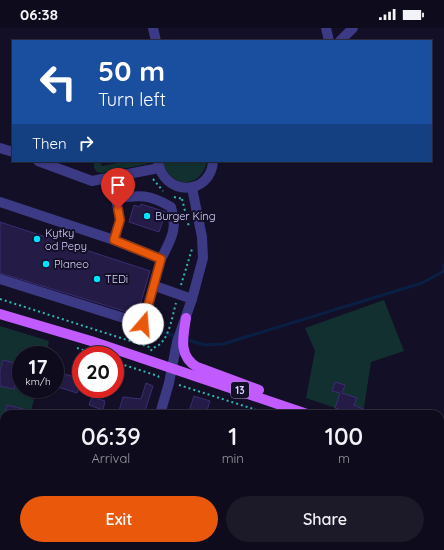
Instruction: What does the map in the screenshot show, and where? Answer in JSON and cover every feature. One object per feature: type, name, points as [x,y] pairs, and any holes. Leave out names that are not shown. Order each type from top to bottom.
[{"type":"main road","name":"13","points":[[0,314],[172,368],[295,410]]},
{"type":"main road","points":[[186,318],[183,351],[190,363],[257,389],[292,409]]},
{"type":"street","points":[[153,28],[156,40]]},
{"type":"street","points":[[326,28],[329,40]]},
{"type":"street","points":[[341,40],[353,28]]},
{"type":"street","points":[[0,148],[12,152]]},
{"type":"street","points":[[41,162],[92,181],[158,165],[163,176],[169,182],[176,186],[192,188],[207,178],[211,171],[213,162]]},
{"type":"street","points":[[112,176],[120,220],[114,240]]},
{"type":"street","points":[[161,410],[169,383],[177,342],[192,299],[203,258],[202,237],[192,188]]},
{"type":"street","points":[[0,279],[143,324],[155,286],[161,259],[172,236],[175,222],[171,207],[161,201],[141,195],[116,198]]},
{"type":"street","points":[[0,202],[114,240],[161,259]]},
{"type":"street","points":[[155,286],[192,299]]},
{"type":"path","points":[[147,177],[153,180]]},
{"type":"path","points":[[182,199],[190,231]]},
{"type":"path","points":[[166,336],[192,244]]},
{"type":"path","points":[[0,299],[152,348]]},
{"type":"path","points":[[124,365],[158,376],[160,380],[256,410]]},
{"type":"green space","points":[[100,162],[102,166],[122,162],[148,162],[147,164],[102,173],[97,172],[94,168],[94,163]]},
{"type":"green space","points":[[163,162],[207,162],[204,170],[192,181],[178,181],[166,170]]},
{"type":"green space","points":[[384,300],[404,351],[371,362],[364,410],[341,410],[306,398],[315,351],[305,328]]},
{"type":"green space","points":[[0,326],[49,341],[48,346],[12,346],[12,398],[34,398],[31,410],[0,410]]},
{"type":"building","points":[[141,204],[166,212],[159,232],[129,222],[134,205],[140,207]]},
{"type":"building","points":[[0,222],[150,271],[137,315],[0,273]]},
{"type":"building","points":[[3,360],[12,362],[12,389],[0,386],[0,370]]},
{"type":"building","points":[[64,374],[72,376],[72,391],[64,389]]},
{"type":"building","points":[[335,382],[345,385],[342,393],[357,398],[354,405],[365,410],[341,410],[335,408],[340,393],[332,391]]},
{"type":"building","points":[[146,383],[153,386],[145,410],[119,410],[124,397],[141,399]]},
{"type":"building","points":[[194,396],[210,401],[207,410],[189,410]]},
{"type":"building","points":[[92,398],[105,401],[103,410],[89,405]]},
{"type":"building","points":[[7,405],[27,410],[6,410]]},
{"type":"waterway","points":[[184,339],[205,345],[223,344],[422,283],[444,271],[444,265]]},
{"type":"waterway","points":[[144,326],[177,337]]},
{"type":"place","name":"Burger King","points":[[147,216]]},
{"type":"place","name":"Kytky od Pepy","points":[[37,239]]},
{"type":"place","name":"Planeo","points":[[46,264]]},
{"type":"place","name":"TEDi","points":[[97,279]]},
{"type":"route","points":[[118,209],[120,220],[114,240],[161,259],[155,286],[143,324]]}]
